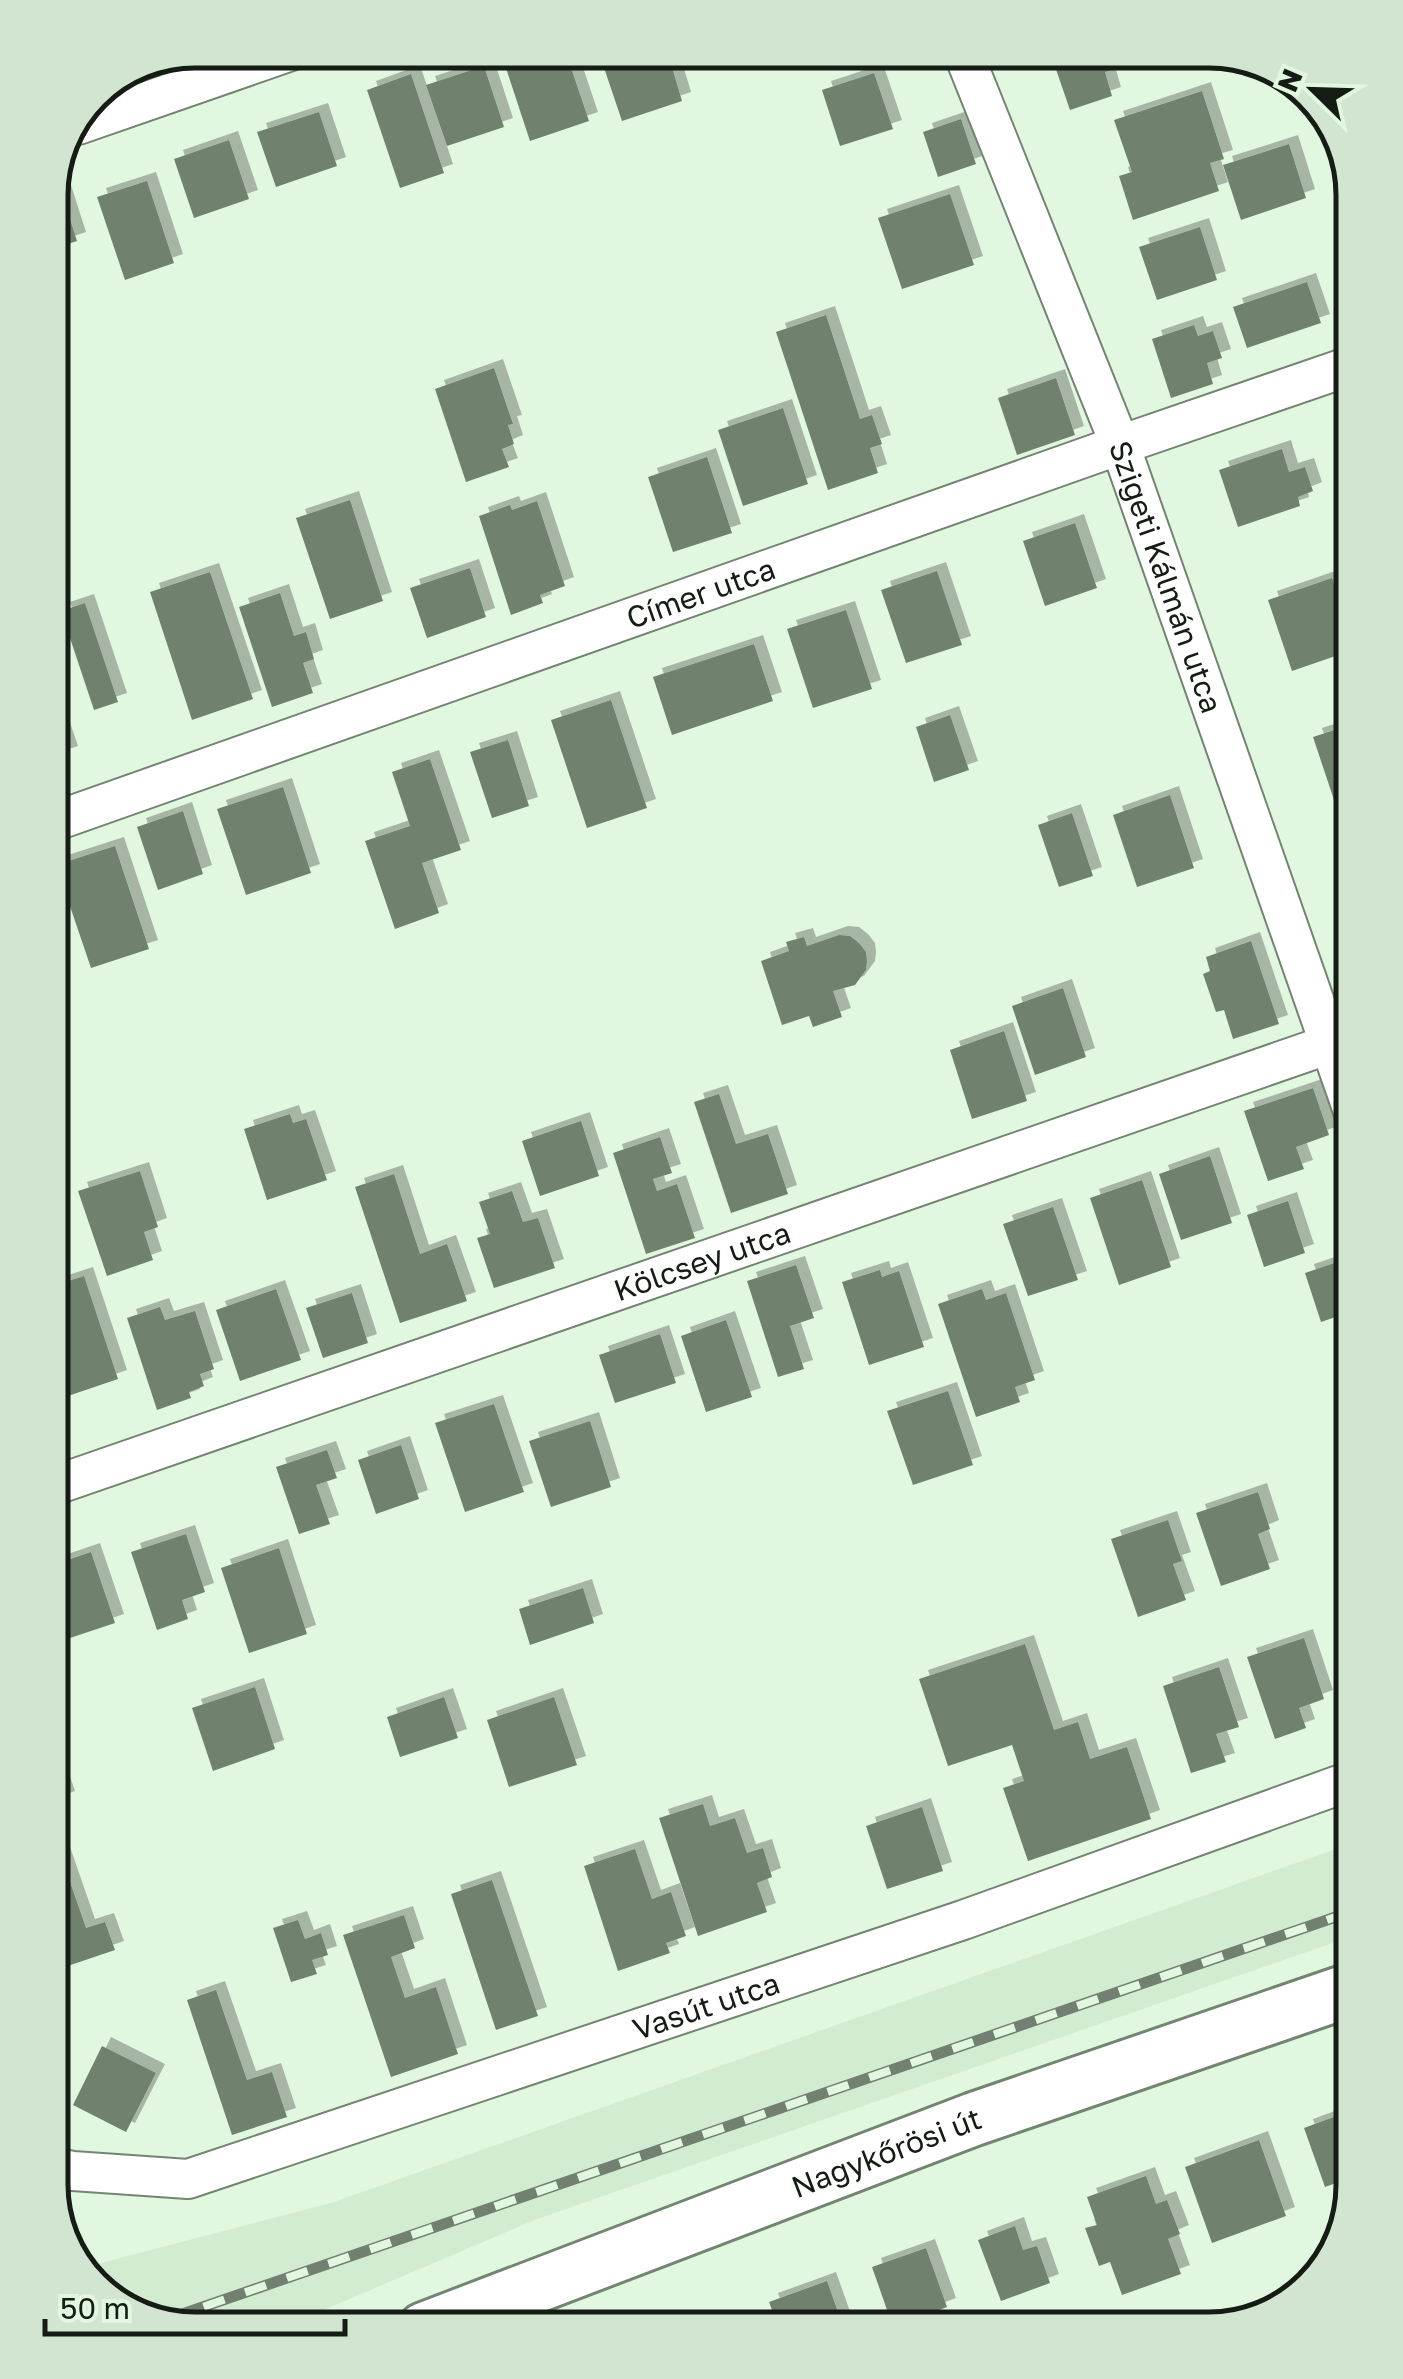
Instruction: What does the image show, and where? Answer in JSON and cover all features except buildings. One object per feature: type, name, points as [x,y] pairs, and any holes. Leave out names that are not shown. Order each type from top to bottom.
[{"type":"main road","name":"Nagykőrösi út","points":[[471,2311],[974,2120],[1336,1995]]},
{"type":"street","points":[[93,119],[244,67]]},
{"type":"street","name":"Szigeti Kálmán utca","points":[[969,68],[1120,445],[1336,1027]]},
{"type":"street","name":"Címer utca","points":[[68,817],[1336,371]]},
{"type":"street","name":"Kölcsey utca","points":[[67,1481],[1336,1042]]},
{"type":"street","name":"Vasút utca","points":[[67,2170],[188,2178],[964,1920],[1336,1786]]},
{"type":"shaded area","points":[[1336,1849],[1336,1942],[537,2219],[321,2311],[170,2309],[124,2290],[96,2264],[331,2203]]},
{"type":"railway","points":[[191,2311],[1336,1917]]}]
